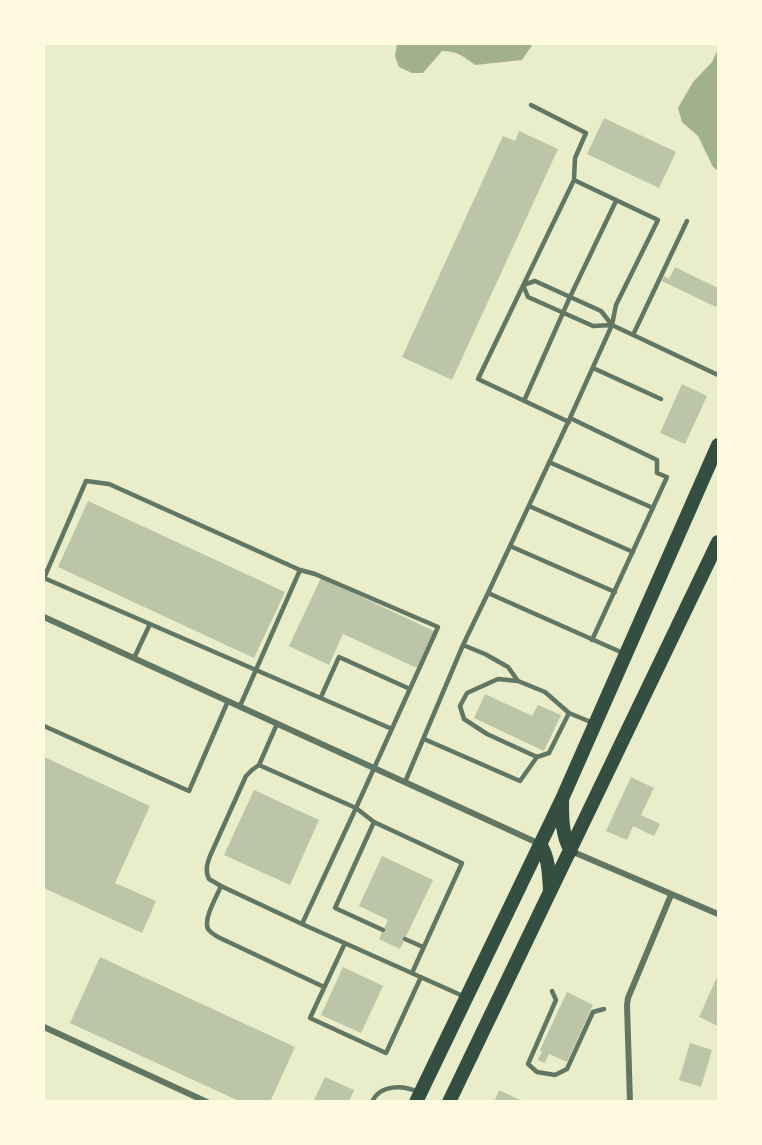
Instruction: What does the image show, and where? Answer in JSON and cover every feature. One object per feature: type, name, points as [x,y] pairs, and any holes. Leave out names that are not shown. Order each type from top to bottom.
[{"type":"main road","points":[[418,1097],[562,799],[718,446]]},
{"type":"main road","points":[[449,1101],[718,542]]},
{"type":"main road","points":[[562,799],[562,828],[571,851]]},
{"type":"main road","points":[[540,844],[548,862],[550,893]]},
{"type":"street","points":[[44,617],[540,844]]},
{"type":"street","points":[[571,851],[718,914]]},
{"type":"street","points":[[630,1101],[627,1005],[670,895]]},
{"type":"street","points":[[44,1027],[207,1101]]},
{"type":"lane","points":[[531,105],[586,133],[575,158],[574,180],[478,379],[657,460],[657,473],[667,477],[592,640]]},
{"type":"lane","points":[[405,782],[463,645],[593,368],[612,325],[616,305],[658,220],[574,180]]},
{"type":"lane","points":[[524,400],[616,201]]},
{"type":"lane","points":[[633,335],[687,221]]},
{"type":"lane","points":[[523,285],[535,281],[601,311],[612,325],[718,375]]},
{"type":"lane","points":[[523,285],[528,297],[563,313],[593,326],[612,325]]},
{"type":"lane","points":[[593,368],[661,399]]},
{"type":"lane","points":[[549,462],[653,508]]},
{"type":"lane","points":[[302,924],[356,808],[392,729],[438,627],[315,574],[300,570],[109,484],[86,481],[44,579],[392,729]]},
{"type":"lane","points":[[529,506],[633,552]]},
{"type":"lane","points":[[510,546],[615,592]]},
{"type":"lane","points":[[240,706],[300,570]]},
{"type":"lane","points":[[488,593],[626,655]]},
{"type":"lane","points":[[134,658],[150,624]]},
{"type":"lane","points":[[463,645],[508,667],[518,681]]},
{"type":"lane","points":[[321,697],[339,657],[410,689]]},
{"type":"lane","points":[[537,757],[486,734],[464,719],[460,706],[467,693],[498,679],[518,681],[545,692],[569,713],[596,724]]},
{"type":"lane","points":[[44,726],[189,791],[228,701]]},
{"type":"lane","points":[[424,739],[520,782],[537,757],[549,753],[569,713]]},
{"type":"lane","points":[[277,724],[259,765],[246,776],[210,856],[206,868],[208,879],[302,924],[466,997]]},
{"type":"lane","points":[[259,765],[356,808],[374,822],[462,863],[412,973]]},
{"type":"lane","points":[[374,822],[335,908],[383,930]]},
{"type":"lane","points":[[222,886],[207,919],[209,930],[220,938],[324,987]]},
{"type":"lane","points":[[405,939],[423,947]]},
{"type":"lane","points":[[345,943],[310,1018],[386,1053],[422,977]]},
{"type":"lane","points":[[552,992],[556,1000],[528,1064],[537,1072],[555,1075],[567,1069],[593,1012],[604,1009]]},
{"type":"lane","points":[[372,1101],[374,1096],[390,1087],[406,1087],[418,1097]]},
{"type":"shaded area","points":[[397,44],[533,44],[522,60],[475,65],[460,55],[442,51],[423,73],[412,73],[399,67],[395,56]]},
{"type":"shaded area","points":[[718,49],[718,171],[713,167],[698,136],[682,122],[678,108],[693,82],[712,62]]},
{"type":"building","points":[[604,118],[676,152],[659,188],[587,154]]},
{"type":"building","points":[[519,131],[558,149],[452,380],[402,357],[503,136],[515,141]]},
{"type":"building","points":[[675,267],[718,288],[716,307],[662,281],[664,276],[669,279]]},
{"type":"building","points":[[682,384],[707,396],[685,444],[660,433]]},
{"type":"building","points":[[88,501],[285,592],[254,658],[58,567]]},
{"type":"building","points":[[321,578],[434,631],[417,668],[343,634],[329,665],[289,646]]},
{"type":"building","points":[[485,694],[532,716],[538,705],[561,715],[544,751],[474,718]]},
{"type":"building","points":[[44,757],[150,806],[115,883],[156,901],[142,933],[44,888]]},
{"type":"building","points":[[631,777],[654,788],[641,815],[660,824],[654,836],[633,826],[627,840],[606,831]]},
{"type":"building","points":[[254,790],[319,820],[290,885],[224,855]]},
{"type":"building","points":[[382,856],[433,880],[400,949],[379,939],[388,920],[359,906]]},
{"type":"building","points":[[100,957],[295,1047],[270,1102],[241,1102],[70,1023]]},
{"type":"building","points":[[343,967],[383,986],[361,1033],[321,1015]]},
{"type":"building","points":[[718,975],[718,1026],[699,1017]]},
{"type":"building","points":[[567,992],[593,1005],[567,1062],[549,1054],[545,1063],[538,1060],[542,1051],[540,1050]]},
{"type":"building","points":[[690,1043],[712,1050],[701,1087],[679,1080]]},
{"type":"building","points":[[325,1077],[354,1090],[349,1102],[313,1102]]},
{"type":"building","points":[[499,1090],[524,1102],[494,1102]]}]
